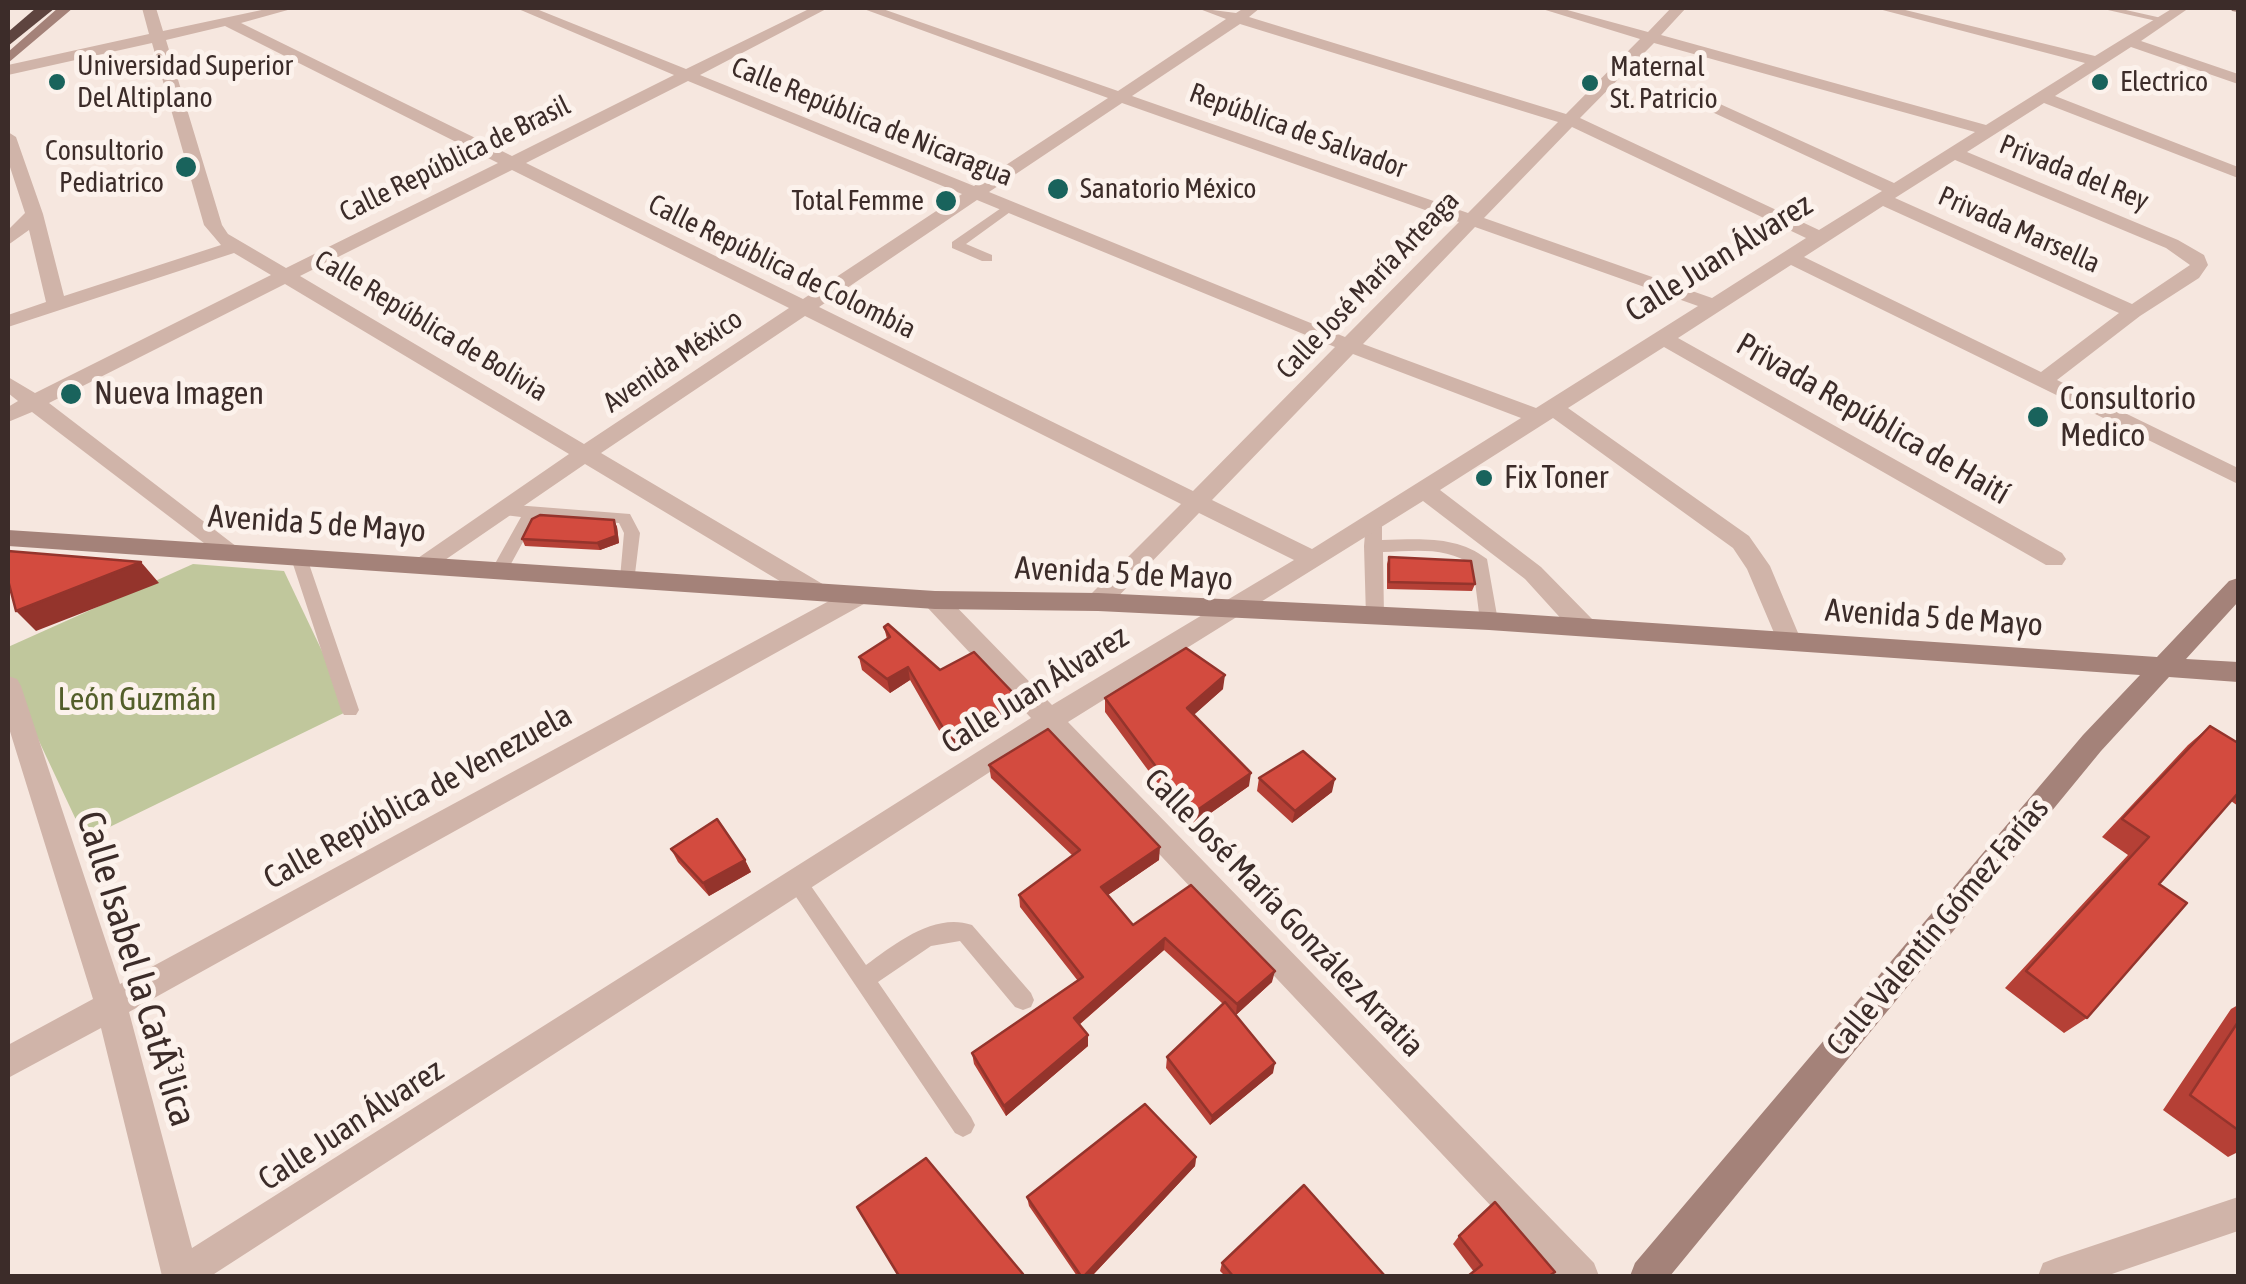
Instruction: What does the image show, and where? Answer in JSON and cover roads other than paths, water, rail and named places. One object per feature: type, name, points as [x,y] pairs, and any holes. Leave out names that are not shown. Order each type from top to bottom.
[{"type":"highway","points":[[8,43],[47,16]]},
{"type":"main road","points":[[8,59],[47,16],[66,8]]},
{"type":"main road","name":"Avenida 5 de Mayo","points":[[8,538],[935,600],[1098,602],[1489,621],[2238,672]]},
{"type":"main road","name":"Calle Valentín Gómez Farías","points":[[1648,1276],[2092,743],[2238,587]]},
{"type":"street","name":"Calle República de Bolivia","points":[[149,8],[213,225],[236,246],[288,273],[818,592]]},
{"type":"street","points":[[8,70],[288,8]]},
{"type":"street","name":"Calle República de Nicaragua","points":[[522,8],[1350,346],[1544,412],[1741,542],[1758,566],[1789,640]]},
{"type":"street","name":"Calle República de Brasil","points":[[8,414],[820,8]]},
{"type":"street","name":"República de Salvador","points":[[868,8],[1710,304]]},
{"type":"street","points":[[1204,8],[1245,13],[1573,120],[1818,237]]},
{"type":"street","points":[[1546,8],[1989,131]]},
{"type":"street","name":"Calle José María Arteaga","points":[[1098,602],[1350,346],[1467,220],[1573,120],[1648,36],[1679,8]]},
{"type":"street","points":[[1882,8],[2095,61]]},
{"type":"street","name":"Calle Juan Álvarez","points":[[181,1276],[1051,719],[1233,611],[1710,304],[2182,8]]},
{"type":"street","name":"Avenida México","points":[[426,564],[1245,13]]},
{"type":"street","name":"Calle República de Colombia","points":[[228,22],[1312,558]]},
{"type":"street","points":[[2128,41],[2238,80]]},
{"type":"street","points":[[2043,96],[2238,174]]},
{"type":"street","name":"Privada Marsella","points":[[1704,102],[2133,312]]},
{"type":"street","points":[[8,137],[34,214],[56,305]]},
{"type":"street","name":"Privada del Rey","points":[[1954,154],[2172,244],[2198,259],[2199,266],[2133,312]]},
{"type":"street","points":[[8,240],[34,214]]},
{"type":"street","points":[[8,321],[236,246]]},
{"type":"street","points":[[1789,257],[2045,379],[2238,478]]},
{"type":"street","points":[[2045,379],[2133,312]]},
{"type":"street","name":"Privada República de Haití","points":[[1660,336],[2054,559]]},
{"type":"street","points":[[8,383],[229,550]]},
{"type":"street","points":[[1424,489],[1533,573],[1584,627]]},
{"type":"street","name":"Calle República de Venezuela","points":[[8,1062],[862,594]]},
{"type":"street","name":"Calle José María González Arratia","points":[[935,600],[1580,1276]]},
{"type":"street","name":"Calle Isabel la CatÃ³lica","points":[[8,686],[111,1005],[181,1276]]},
{"type":"street","points":[[2056,1276],[2238,1214]]},
{"type":"lane","points":[[2104,8],[2161,19]]},
{"type":"lane","points":[[987,258],[957,246],[1011,208]]},
{"type":"lane","points":[[502,510],[624,518],[632,533],[628,578]]},
{"type":"lane","points":[[500,569],[532,512]]},
{"type":"lane","points":[[1374,522],[1375,617]]},
{"type":"lane","points":[[1372,546],[1454,549],[1475,556],[1481,563],[1489,621]]},
{"type":"lane","points":[[298,555],[350,710]]},
{"type":"lane","points":[[797,882],[963,1125]]},
{"type":"lane","points":[[863,980],[926,936],[946,929],[965,932],[1024,1000]]},
{"type":"place","name":"Universidad Superior Del Altiplano","points":[[57,82]]},
{"type":"place","name":"Electrico","points":[[2100,82]]},
{"type":"place","name":"Maternal St. Patricio","points":[[1590,83]]},
{"type":"place","name":"Consultorio Pediatrico","points":[[186,167]]},
{"type":"place","name":"Sanatorio México","points":[[1058,189]]},
{"type":"place","name":"Total Femme","points":[[946,201]]},
{"type":"place","name":"Nueva Imagen","points":[[71,394]]},
{"type":"place","name":"Consultorio Medico","points":[[2038,417]]},
{"type":"place","name":"Fix Toner","points":[[1484,478]]},
{"type":"park label","name":"León Guzmán","points":[[137,700]]}]
